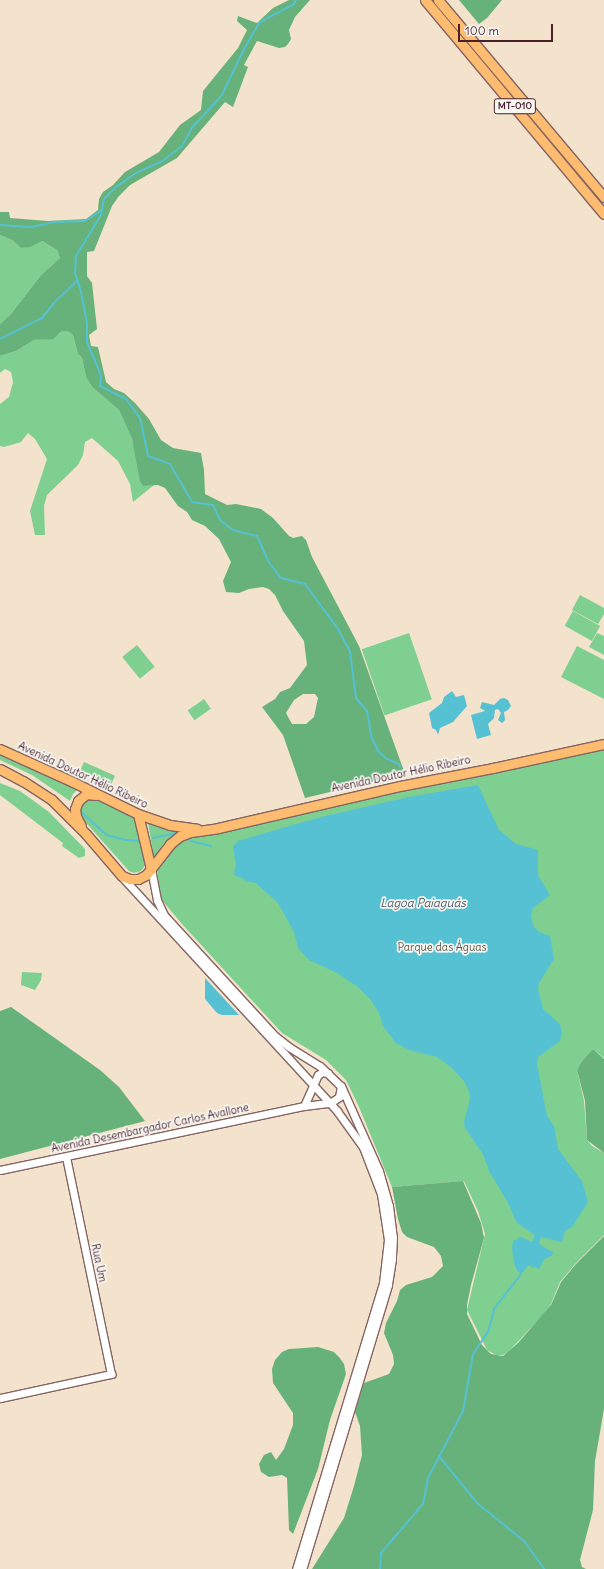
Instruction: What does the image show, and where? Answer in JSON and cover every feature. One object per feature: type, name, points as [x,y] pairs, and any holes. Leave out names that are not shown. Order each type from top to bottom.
[{"type":"main road","name":"MT-010","points":[[425,0],[604,214]]},
{"type":"main road","name":"MT-010","points":[[438,0],[604,197]]},
{"type":"main road","name":"Avenida Doutor Hélio Ribeiro","points":[[122,876],[130,879],[138,879],[151,869],[170,844],[180,836],[400,786],[604,744]]},
{"type":"main road","name":"Avenida Doutor Hélio Ribeiro","points":[[0,749],[138,814],[170,825],[204,830]]},
{"type":"main road","points":[[0,769],[23,781],[51,799],[86,834],[122,876]]},
{"type":"main road","points":[[86,834],[76,816],[75,809],[78,801],[86,794],[102,796]]},
{"type":"main road","points":[[138,814],[151,869]]},
{"type":"street","points":[[151,869],[156,900],[164,916],[275,1036],[328,1073],[341,1086],[385,1189],[391,1218],[392,1259],[382,1306],[302,1569]]},
{"type":"street","points":[[122,876],[314,1085],[344,1120],[363,1147],[381,1194],[388,1240],[387,1264],[378,1304],[296,1569]]},
{"type":"street","points":[[304,1106],[320,1073],[328,1073]]},
{"type":"street","points":[[330,1103],[339,1097],[341,1086]]},
{"type":"street","name":"Avenida Desembargador Carlos Avallone","points":[[0,1170],[304,1106],[330,1103]]},
{"type":"street","points":[[322,1105],[344,1120]]},
{"type":"street","name":"Rua Um","points":[[0,1398],[112,1374],[66,1157]]},
{"type":"green space","points":[[289,0],[310,0],[295,17],[289,30],[291,39],[285,47],[279,48],[257,41],[244,65],[248,67],[233,107],[225,102],[177,158],[130,185],[112,206],[94,251],[87,252],[87,276],[92,283],[97,329],[89,335],[91,346],[98,347],[106,382],[114,389],[124,393],[135,403],[149,419],[161,440],[173,448],[201,453],[204,470],[205,494],[227,505],[236,504],[261,509],[273,518],[289,536],[293,538],[302,536],[306,540],[312,557],[359,646],[405,774],[305,798],[283,735],[262,707],[275,699],[280,692],[290,688],[307,665],[304,641],[283,611],[275,595],[269,589],[263,587],[249,589],[239,593],[226,592],[223,581],[231,562],[219,539],[205,526],[192,520],[187,512],[178,506],[165,488],[158,485],[143,486],[140,481],[132,439],[119,410],[92,387],[86,377],[82,358],[78,354],[73,335],[67,331],[62,331],[53,339],[34,340],[16,351],[0,356],[0,324],[11,314],[41,275],[60,258],[57,250],[42,241],[30,247],[21,248],[12,240],[0,235],[0,212],[9,212],[10,218],[48,221],[86,219],[98,210],[99,199],[103,192],[113,185],[125,172],[159,152],[180,125],[201,110],[203,91],[238,48],[247,30],[237,21],[238,16],[257,23],[273,8]],"holes":[[[303,694],[315,694],[318,698],[314,717],[306,724],[292,724],[286,713],[294,700]]]},
{"type":"green space","points":[[459,0],[502,0],[487,18],[479,24]]},
{"type":"green space","points":[[0,235],[12,240],[21,248],[42,241],[57,250],[60,258],[41,275],[11,314],[0,324]]},
{"type":"green space","points":[[62,331],[67,331],[73,335],[78,354],[82,358],[86,377],[92,387],[119,410],[132,439],[143,486],[154,485],[133,502],[130,484],[118,461],[92,438],[85,442],[83,455],[78,465],[47,495],[44,506],[45,535],[35,535],[30,511],[47,459],[35,439],[28,433],[21,442],[4,447],[0,446],[0,404],[9,397],[13,382],[11,372],[5,369],[0,373],[0,356],[16,351],[34,340],[47,339],[59,334]]},
{"type":"green space","points":[[580,595],[604,608],[604,614],[598,624],[572,610]]},
{"type":"green space","points":[[573,611],[600,626],[592,641],[565,626]]},
{"type":"green space","points":[[409,633],[432,699],[385,715],[362,649]]},
{"type":"green space","points":[[597,633],[604,636],[604,655],[589,647]]},
{"type":"green space","points":[[137,645],[155,667],[140,679],[122,657]]},
{"type":"green space","points":[[577,646],[604,660],[604,699],[561,677]]},
{"type":"green space","points":[[204,699],[211,709],[194,720],[188,710]]},
{"type":"green space","name":"Parque das Águas","points":[[604,747],[604,1058],[593,1049],[582,1061],[577,1070],[584,1101],[587,1140],[592,1146],[604,1153],[604,1235],[576,1263],[560,1282],[550,1306],[544,1314],[509,1351],[503,1355],[496,1355],[487,1350],[467,1310],[485,1234],[478,1211],[464,1181],[392,1187],[359,1107],[346,1080],[326,1060],[282,1033],[182,924],[161,899],[157,870],[167,851],[181,839],[287,818],[397,791]]},
{"type":"green space","points":[[0,750],[79,788],[73,794],[70,801],[32,775],[0,760]]},
{"type":"green space","points":[[84,762],[115,776],[111,784],[80,770]]},
{"type":"green space","points":[[0,783],[20,791],[49,812],[85,849],[85,856],[79,858],[62,846],[63,843],[0,795]]},
{"type":"green space","points":[[89,794],[136,814],[146,864],[141,871],[134,873],[129,871],[80,816],[78,803]]},
{"type":"green space","points":[[147,818],[180,829],[164,843],[154,857]]},
{"type":"green space","points":[[22,972],[42,973],[41,980],[35,990],[21,985]]},
{"type":"green space","points":[[11,1007],[100,1070],[119,1087],[145,1121],[0,1159],[0,1011]]},
{"type":"green space","points":[[593,1049],[604,1059],[604,1153],[587,1140],[585,1101],[577,1070],[582,1061]]},
{"type":"green space","points":[[463,1181],[481,1223],[484,1238],[471,1285],[467,1305],[467,1314],[482,1345],[491,1354],[503,1356],[518,1343],[551,1305],[561,1282],[576,1264],[604,1236],[604,1409],[595,1461],[593,1510],[580,1560],[582,1567],[586,1569],[312,1569],[344,1518],[354,1486],[362,1455],[360,1426],[355,1412],[364,1383],[389,1374],[394,1364],[393,1355],[384,1333],[386,1323],[397,1301],[400,1290],[406,1285],[432,1277],[443,1266],[441,1256],[434,1247],[407,1237],[402,1232],[392,1187]]},
{"type":"green space","points":[[318,1347],[334,1352],[344,1364],[346,1374],[330,1420],[318,1469],[293,1534],[289,1530],[287,1478],[282,1475],[269,1477],[261,1472],[259,1464],[264,1455],[271,1452],[276,1460],[284,1449],[293,1425],[293,1413],[273,1383],[272,1369],[275,1360],[282,1352],[289,1349]]},
{"type":"water","points":[[452,691],[456,697],[464,695],[467,706],[453,722],[440,728],[438,735],[436,730],[432,728],[429,713],[442,703],[444,697]]},
{"type":"water","points":[[504,698],[508,700],[511,706],[504,712],[505,720],[502,723],[498,720],[501,713],[498,709],[495,710],[494,718],[488,724],[491,735],[477,739],[471,715],[485,711],[480,708],[482,702],[494,705],[500,699]]},
{"type":"water","name":"Lagoa Paiaguás","points":[[478,785],[499,830],[516,844],[538,850],[538,875],[550,895],[533,908],[531,917],[534,927],[539,932],[550,936],[554,959],[539,983],[538,989],[543,1009],[560,1024],[562,1033],[560,1041],[538,1057],[537,1064],[547,1116],[554,1126],[558,1149],[582,1181],[588,1202],[572,1227],[565,1231],[562,1242],[541,1237],[539,1242],[540,1245],[553,1252],[552,1256],[544,1259],[539,1269],[528,1266],[521,1274],[516,1269],[514,1262],[512,1248],[513,1241],[521,1237],[532,1242],[535,1235],[517,1223],[507,1201],[489,1171],[483,1154],[465,1128],[464,1122],[470,1094],[464,1081],[452,1068],[437,1057],[409,1050],[396,1043],[383,1026],[379,1013],[370,999],[358,987],[337,973],[309,960],[298,948],[294,932],[278,903],[256,883],[245,881],[242,878],[235,876],[234,873],[236,866],[233,846],[238,841],[321,817],[409,797]]},
{"type":"water","points":[[205,978],[239,1015],[222,1015],[217,1013],[205,999]]},
{"type":"waterway","points":[[296,0],[294,4],[259,23],[244,49],[222,95],[192,128],[182,146],[163,161],[136,173],[116,187],[104,199],[101,215],[76,256],[75,273],[81,292],[87,324],[87,342],[101,375],[100,386],[126,399],[140,418],[148,456],[170,464],[192,502],[213,505],[220,520],[233,530],[257,536],[268,561],[281,578],[305,584],[338,629],[350,652],[356,698],[367,711],[372,738],[378,751],[387,759],[399,764],[400,767]]},
{"type":"waterway","points":[[0,225],[31,227],[55,222],[85,221],[102,210]]},
{"type":"waterway","points":[[0,339],[42,318],[56,301],[77,281]]},
{"type":"waterway","points":[[80,811],[107,835],[126,840],[140,841]]},
{"type":"waterway","points":[[153,838],[176,833]]},
{"type":"waterway","points":[[191,841],[211,846]]},
{"type":"waterway","points":[[380,1569],[381,1553],[423,1504],[428,1478],[463,1411],[473,1354],[488,1332],[494,1309],[521,1274]]},
{"type":"waterway","points":[[439,1456],[477,1503],[524,1541],[544,1569]]}]
